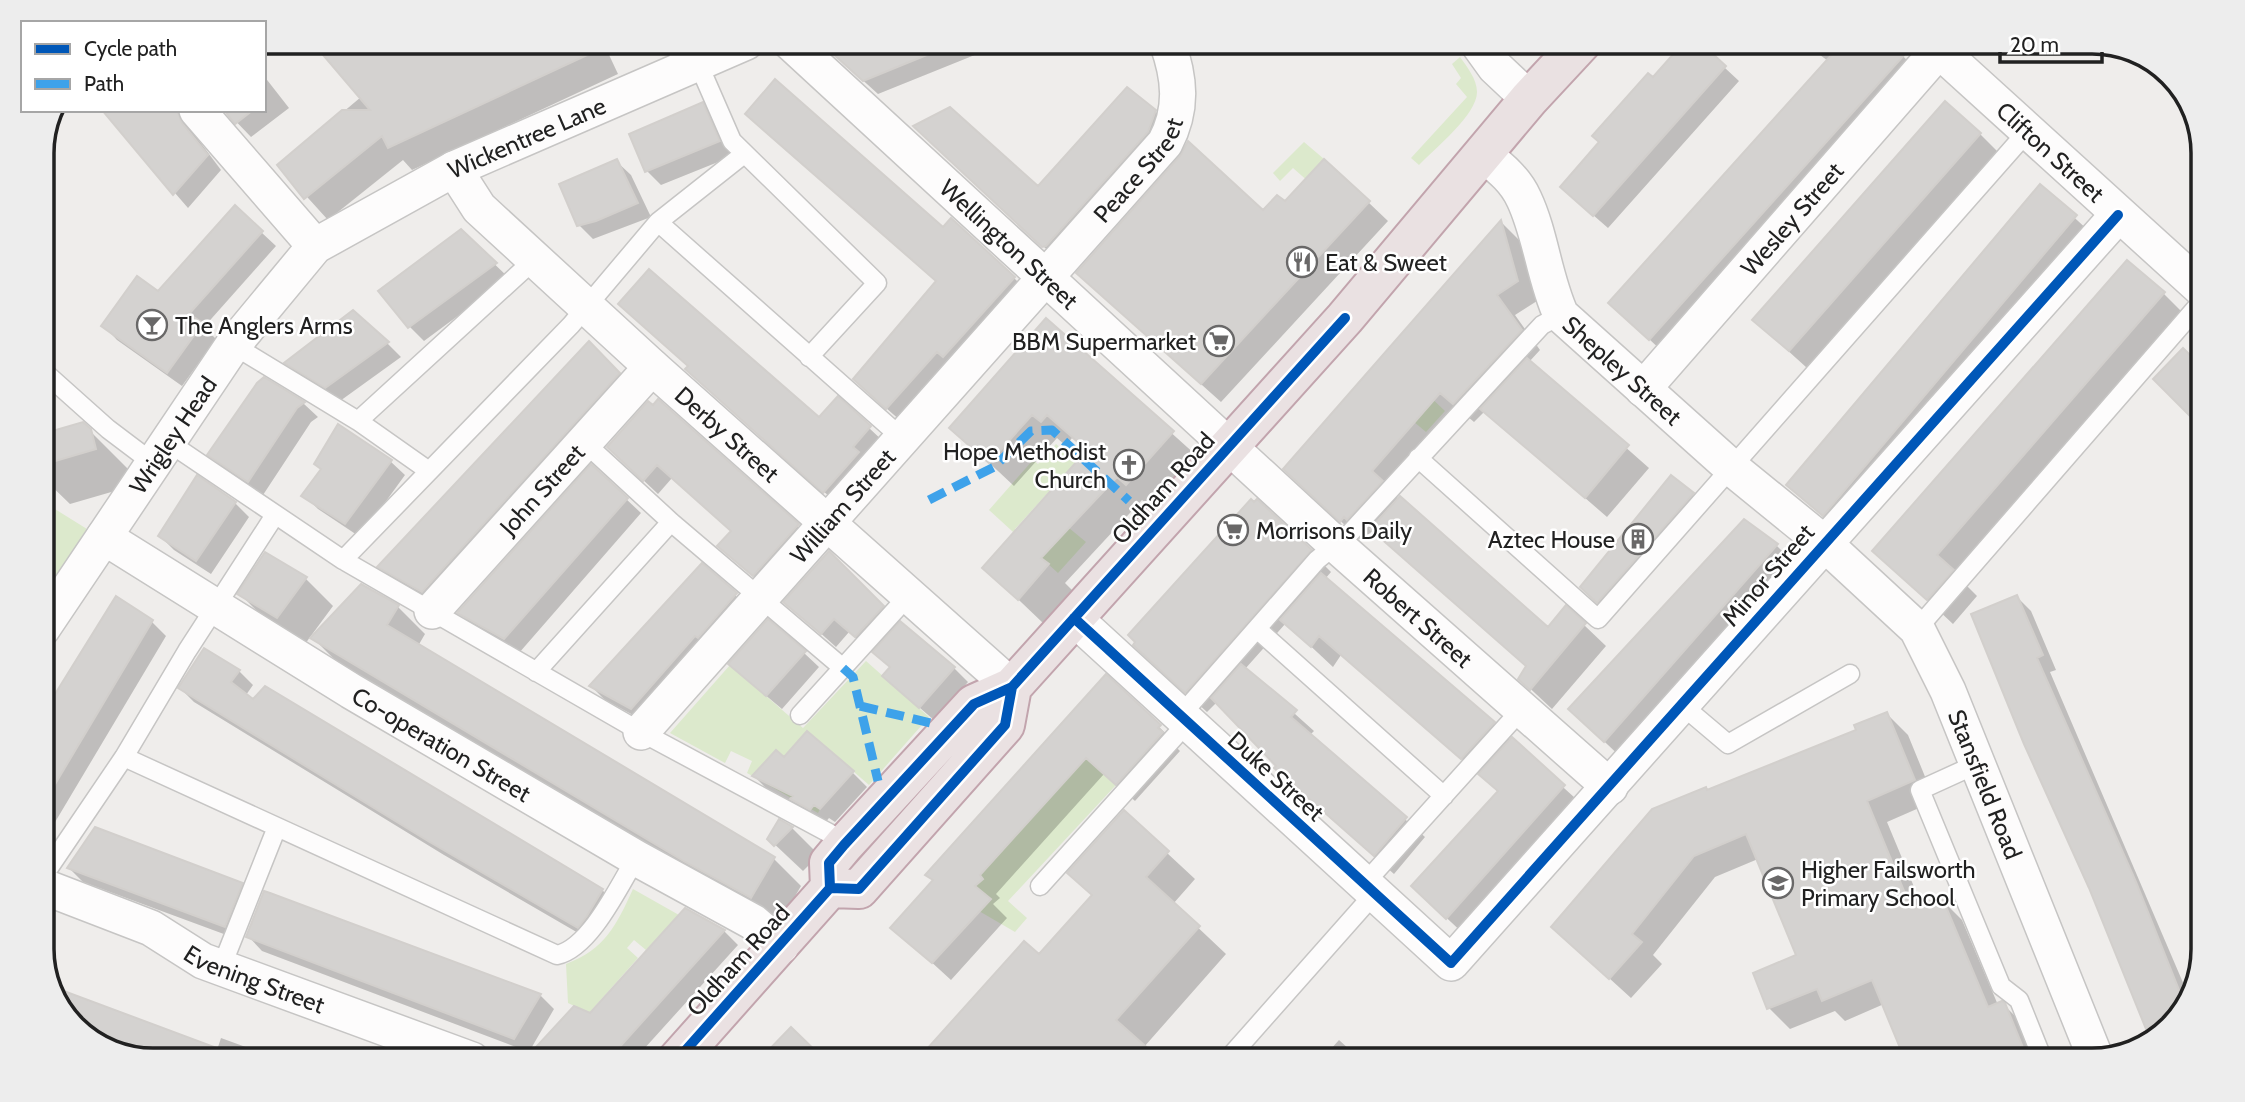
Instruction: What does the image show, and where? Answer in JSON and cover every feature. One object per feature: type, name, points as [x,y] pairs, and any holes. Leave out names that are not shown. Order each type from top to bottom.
[{"type":"highway","name":"Oldham Road","points":[[688,1048],[830,888],[829,863],[844,845],[974,704],[1012,687],[1345,318],[1528,100],[1570,54]]},
{"type":"highway","points":[[830,888],[859,889],[1005,725],[1012,687]]},
{"type":"street","name":"Wellington Street","points":[[803,54],[1045,279],[1230,444]]},
{"type":"street","name":"Peace Street","points":[[1045,279],[1165,143],[1177,121],[1180,97],[1170,54]]},
{"type":"street","points":[[1486,54],[1528,100]]},
{"type":"street","name":"Wesley Street","points":[[1643,389],[1927,54]]},
{"type":"street","name":"Clifton Street","points":[[1943,54],[2191,279]]},
{"type":"street","name":"Wickentree Lane","points":[[315,246],[454,169],[686,57]]},
{"type":"street","points":[[199,112],[315,246]]},
{"type":"street","name":"Shepley Street","points":[[1483,153],[1507,173],[1524,198],[1550,289],[1561,315],[1733,469],[1824,543]]},
{"type":"street","name":"Derby Street","points":[[454,169],[479,208],[652,367],[1012,687]]},
{"type":"street","name":"Minor Street","points":[[1451,963],[1684,706],[1824,543],[2118,215]]},
{"type":"street","name":"Wrigley Head","points":[[54,611],[233,345],[315,246]]},
{"type":"street","name":"William Street","points":[[641,732],[1045,279]]},
{"type":"street","name":"John Street","points":[[432,611],[652,367]]},
{"type":"street","name":"Robert Street","points":[[1230,444],[1335,544],[1610,787]]},
{"type":"street","name":"Co-operation Street","points":[[104,537],[636,858],[753,922],[781,946]]},
{"type":"street","name":"Stansfield Road","points":[[1824,543],[1917,629],[1948,691],[2092,1048]]},
{"type":"street","name":"Duke Street","points":[[1074,618],[1451,963]]},
{"type":"street","name":"Evening Street","points":[[54,891],[151,928],[204,961],[221,968],[439,1048]]},
{"type":"lane","points":[[686,57],[732,141],[877,283],[809,357]]},
{"type":"lane","points":[[1418,458],[1598,619],[1733,469],[2027,132]]},
{"type":"lane","points":[[343,560],[586,306],[658,222],[744,153]]},
{"type":"lane","points":[[658,222],[902,439]]},
{"type":"lane","points":[[358,421],[535,259]]},
{"type":"lane","points":[[1917,629],[2191,314]]},
{"type":"lane","points":[[1040,887],[1184,720],[1257,629],[1335,544],[1350,533],[1542,325],[1561,315]]},
{"type":"lane","points":[[233,345],[358,421],[429,471]]},
{"type":"lane","points":[[54,381],[108,429],[161,452],[275,515],[343,560],[536,672],[829,833],[844,845]]},
{"type":"lane","points":[[584,442],[671,522],[843,668]]},
{"type":"lane","points":[[54,860],[124,757],[275,515]]},
{"type":"lane","points":[[536,672],[671,522]]},
{"type":"lane","points":[[800,715],[909,595]]},
{"type":"lane","points":[[1257,629],[1444,796]]},
{"type":"lane","points":[[1684,706],[1728,744],[1850,674]]},
{"type":"lane","points":[[1237,1048],[1444,796],[1521,710]]},
{"type":"lane","points":[[124,757],[557,955],[570,952],[589,932],[636,858]]},
{"type":"lane","points":[[1978,764],[1920,790],[2001,986],[2019,1000],[2038,1048]]},
{"type":"lane","points":[[221,968],[277,827]]},
{"type":"green space","points":[[1460,57],[1475,82],[1475,101],[1463,121],[1419,165],[1411,158],[1467,97],[1456,84],[1461,78],[1452,64]]},
{"type":"green space","points":[[1304,142],[1324,159],[1310,183],[1293,168],[1280,181],[1273,173]]},
{"type":"green space","points":[[1425,392],[1445,411],[1426,432],[1407,416]]},
{"type":"green space","points":[[1056,444],[1076,462],[1015,529],[1043,555],[1069,528],[1086,542],[1058,573],[989,510],[1033,460],[1038,464]]},
{"type":"green space","points":[[54,508],[87,529],[54,579]]},
{"type":"green space","points":[[866,661],[929,717],[869,785],[807,731],[793,746],[807,759],[798,768],[776,751],[813,804],[820,809],[818,813],[747,773],[752,761],[731,751],[725,763],[670,733],[730,665],[803,728]]},
{"type":"green space","points":[[1086,758],[1116,785],[1008,901],[1027,918],[1015,932],[979,911],[975,886],[983,879],[980,875]]},
{"type":"green space","points":[[633,889],[679,915],[646,950],[634,940],[627,948],[638,958],[589,1013],[568,1003],[566,964],[591,951],[608,935]]},
{"type":"building","points":[[322,54],[589,54],[388,148],[382,136],[304,199],[277,165],[342,110],[370,110]]},
{"type":"building","points":[[833,54],[929,54],[863,81]]},
{"type":"building","points":[[1673,54],[1713,54],[1726,66],[1593,216],[1560,187],[1599,142],[1592,136],[1648,73],[1653,77]]},
{"type":"building","points":[[1832,54],[1905,54],[1649,340],[1608,303]]},
{"type":"building","points":[[775,79],[943,227],[951,218],[1015,277],[943,357],[937,352],[886,409],[853,379],[936,281],[745,114]]},
{"type":"building","points":[[1127,87],[1156,110],[1148,132],[1046,246],[1042,247],[913,126],[950,107],[1038,186]]},
{"type":"building","points":[[1945,101],[1981,133],[1789,351],[1752,320]]},
{"type":"building","points":[[703,102],[720,141],[645,172],[629,134]]},
{"type":"building","points":[[104,112],[178,112],[182,123],[208,155],[173,195]]},
{"type":"building","points":[[226,112],[250,112],[235,124]]},
{"type":"building","points":[[1188,141],[1263,210],[1277,195],[1285,201],[1324,159],[1370,201],[1201,384],[1076,273],[1180,156]]},
{"type":"building","points":[[617,159],[638,203],[577,226],[559,184]]},
{"type":"building","points":[[2040,184],[2077,215],[1823,516],[1786,485]]},
{"type":"building","points":[[235,205],[263,231],[189,314],[203,323],[167,373],[101,326],[137,276],[158,291]]},
{"type":"building","points":[[1501,220],[1518,281],[1497,295],[1522,330],[1453,404],[1440,393],[1372,471],[1383,481],[1347,520],[1344,517],[1340,522],[1283,469]]},
{"type":"building","points":[[461,229],[497,263],[408,328],[378,291]]},
{"type":"building","points":[[2127,260],[2165,292],[1937,555],[1954,570],[1927,600],[1872,551]]},
{"type":"building","points":[[649,269],[819,417],[838,396],[871,426],[853,447],[859,452],[823,493],[685,369],[688,366],[618,304]]},
{"type":"building","points":[[353,310],[389,342],[325,388],[284,363]]},
{"type":"building","points":[[1046,318],[1174,431],[1126,485],[1117,477],[1041,558],[1049,564],[1018,600],[982,568],[1087,450],[1047,415],[1041,422],[1032,415],[989,463],[949,428]]},
{"type":"building","points":[[589,341],[620,373],[422,592],[377,567]]},
{"type":"building","points":[[2183,348],[2191,356],[2191,417],[2153,379]]},
{"type":"building","points":[[1527,358],[1629,445],[1585,498],[1480,409]]},
{"type":"building","points":[[264,377],[305,402],[297,408],[248,482],[207,455],[257,383]]},
{"type":"building","points":[[658,399],[799,524],[753,576],[717,546],[731,531],[657,465],[643,481],[607,447],[648,401],[653,405]]},
{"type":"building","points":[[83,422],[91,429],[96,449],[54,461],[54,430]]},
{"type":"building","points":[[338,424],[392,460],[345,524],[301,496],[321,469],[314,464]]},
{"type":"building","points":[[591,464],[628,498],[504,639],[457,613]]},
{"type":"building","points":[[197,475],[236,502],[196,561],[158,536]]},
{"type":"building","name":"Aztec House","points":[[1671,475],[1694,493],[1597,603],[1580,587]]},
{"type":"building","points":[[1400,496],[1548,627],[1566,605],[1586,623],[1530,690],[1518,679],[1526,666],[1370,529]]},
{"type":"building","points":[[1251,499],[1254,502],[1257,499],[1312,550],[1185,693],[1133,645],[1135,642],[1128,635]]},
{"type":"building","points":[[1744,519],[1778,544],[1604,742],[1568,709]]},
{"type":"building","points":[[829,551],[884,606],[855,637],[834,619],[821,634],[783,602]]},
{"type":"building","points":[[265,552],[307,577],[277,618],[237,594]]},
{"type":"building","points":[[702,563],[737,593],[698,638],[695,636],[631,709],[589,686]]},
{"type":"building","points":[[1321,573],[1495,722],[1461,759],[1319,636],[1311,647],[1280,620]]},
{"type":"building","points":[[361,584],[399,605],[387,625],[775,857],[751,898],[685,862],[310,638]]},
{"type":"building","points":[[2017,595],[2043,655],[2037,658],[2136,882],[2180,993],[2162,1019],[2153,1026],[2146,1029],[2089,888],[2024,744],[1971,614]]},
{"type":"building","points":[[116,596],[153,620],[54,786],[54,696]]},
{"type":"building","points":[[768,619],[806,651],[766,696],[728,664]]},
{"type":"building","points":[[900,621],[955,667],[919,708],[882,676],[890,667],[872,652]]},
{"type":"building","points":[[204,648],[240,670],[231,682],[253,699],[265,686],[603,889],[587,916],[578,928],[428,841],[178,688]]},
{"type":"building","points":[[1241,664],[1297,710],[1291,717],[1407,817],[1374,856],[1274,768],[1276,766],[1211,698]]},
{"type":"building","points":[[1106,674],[1161,725],[1158,728],[1163,732],[1116,785],[1086,758],[980,875],[983,879],[975,886],[991,899],[932,963],[890,928],[933,880],[925,875]]},
{"type":"building","points":[[1887,712],[1915,780],[1867,801],[1911,908],[1942,897],[1988,1007],[2002,1001],[2005,1003],[2023,1048],[1900,1048],[1872,980],[1822,1001],[1817,989],[1767,1009],[1753,973],[1796,955],[1746,834],[1694,856],[1632,934],[1642,942],[1609,979],[1551,927],[1652,809],[1706,787],[1707,790],[1856,730],[1854,725]]},
{"type":"building","points":[[807,731],[854,771],[820,809],[814,805],[810,810],[790,799],[793,796],[752,776],[776,750],[784,757]]},
{"type":"building","points":[[1512,737],[1565,785],[1446,919],[1411,886],[1498,791],[1478,774]]},
{"type":"building","points":[[1124,810],[1169,851],[1146,877],[1200,926],[1116,1020],[1148,1048],[928,1048],[1024,941],[1039,954],[1092,895],[1067,873]]},
{"type":"building","points":[[779,819],[793,827],[774,846],[767,839]]},
{"type":"building","points":[[95,827],[243,883],[225,927],[67,868]]},
{"type":"building","points":[[264,891],[541,994],[514,1039],[246,937]]},
{"type":"building","points":[[685,908],[725,930],[619,1048],[536,1047],[574,1006],[590,1013]]},
{"type":"building","points":[[64,991],[217,1048],[141,1047],[110,1038],[79,1014]]},
{"type":"building","points":[[791,1027],[813,1048],[771,1048]]},
{"type":"marked path","points":[[929,500],[994,467],[1031,431],[1052,430],[1129,501]]},
{"type":"marked path","points":[[843,668],[853,677],[878,781]]},
{"type":"marked path","points":[[860,706],[931,723]]},
{"type":"cycle path","points":[[1074,618],[1451,963],[2118,215]]},
{"type":"cycle path","points":[[688,1048],[830,888],[829,863],[844,845],[974,704],[1012,687],[1345,318]]},
{"type":"cycle path","points":[[830,888],[859,889],[1005,725],[1012,687]]},
{"type":"place","name":"Eat & Sweet","points":[[1302,262]]},
{"type":"place","name":"The Anglers Arms","points":[[152,325]]},
{"type":"place","name":"BBM Supermarket","points":[[1219,341]]},
{"type":"place","name":"Hope Methodist Church","points":[[1129,465]]},
{"type":"place","name":"Morrisons Daily","points":[[1233,530]]},
{"type":"place","name":"Aztec House","points":[[1638,539]]},
{"type":"place","name":"Higher Failsworth Primary School","points":[[1778,883]]}]
